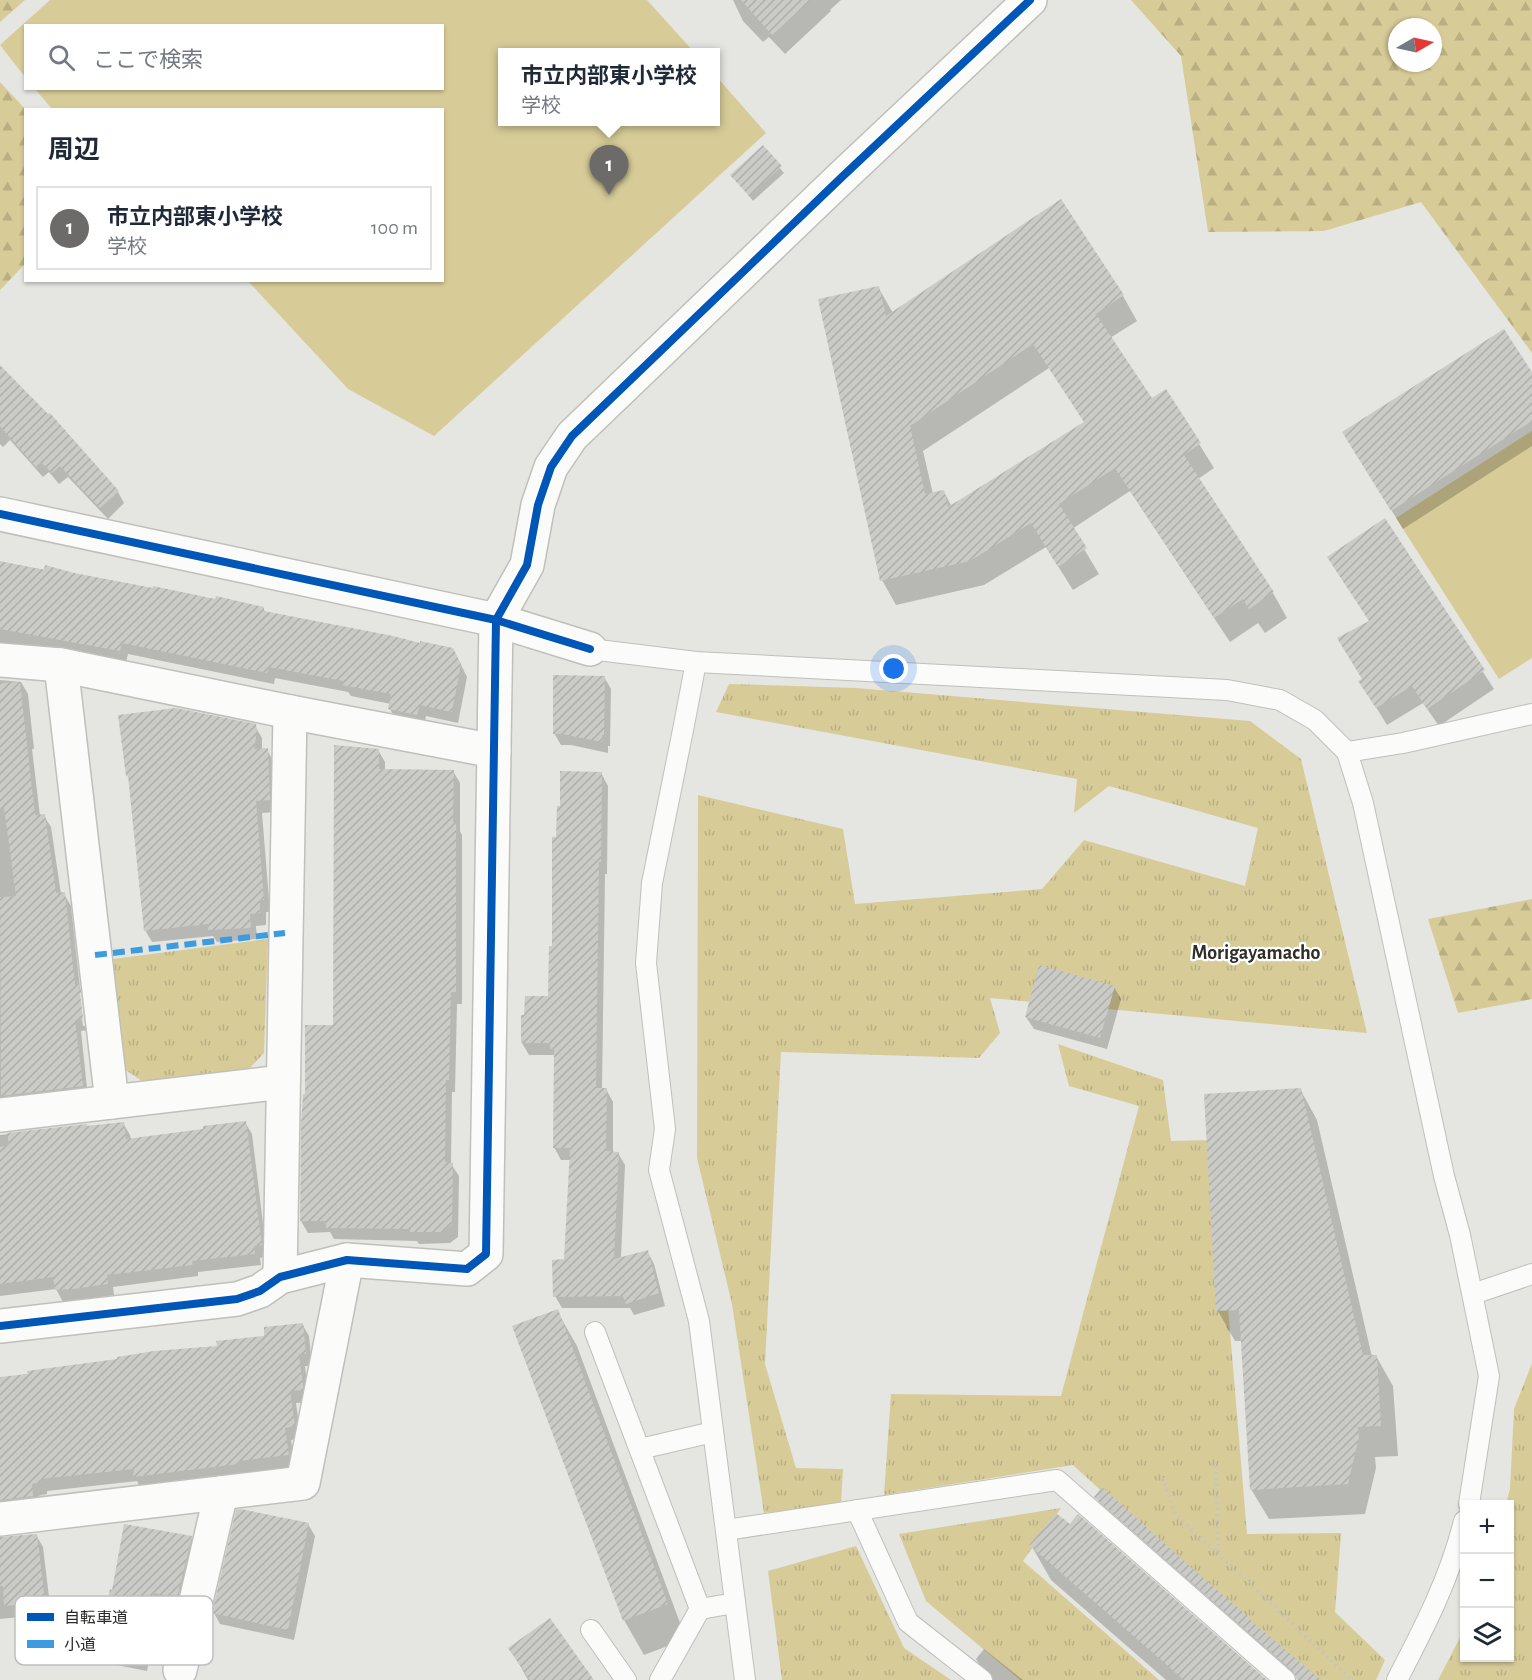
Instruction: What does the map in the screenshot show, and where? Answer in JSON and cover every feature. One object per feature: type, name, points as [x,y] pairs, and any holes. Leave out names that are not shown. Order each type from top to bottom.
[{"type":"street","points":[[0,1326],[237,1299],[260,1291],[280,1276],[347,1260],[467,1269],[486,1254],[496,620],[526,566],[538,505],[551,467],[572,436],[834,184],[1030,0]]},
{"type":"street","points":[[0,514],[496,620],[590,649]]},
{"type":"street","points":[[0,660],[61,665],[494,751]]},
{"type":"street","points":[[61,665],[112,1102]]},
{"type":"street","points":[[280,1276],[290,712]]},
{"type":"street","points":[[0,1115],[282,1082]]},
{"type":"street","points":[[0,1519],[303,1483],[347,1260]]},
{"type":"street","points":[[197,1596],[221,1493]]},
{"type":"street","points":[[180,1670],[181,1665]]},
{"type":"lane","points":[[590,649],[696,662],[1227,690],[1280,700],[1315,720],[1347,752],[1363,803],[1441,1165],[1460,1235],[1490,1376],[1470,1500]]},
{"type":"lane","points":[[696,662],[652,883],[646,963],[664,1129],[659,1170],[699,1321],[745,1680]]},
{"type":"lane","points":[[1347,752],[1403,743],[1532,714]]},
{"type":"lane","points":[[1473,1294],[1532,1274]]},
{"type":"lane","points":[[595,1332],[700,1609],[660,1680]]},
{"type":"lane","points":[[640,1449],[713,1432]]},
{"type":"lane","points":[[726,1530],[1057,1480],[1285,1680]]},
{"type":"lane","points":[[857,1510],[908,1622],[982,1680]]},
{"type":"lane","points":[[1397,1680],[1434,1608],[1450,1569],[1460,1535]]},
{"type":"lane","points":[[700,1609],[735,1603]]},
{"type":"lane","points":[[591,1630],[626,1680]]},
{"type":"path","points":[[1216,1466],[1218,1555]]},
{"type":"path","points":[[1163,1478],[1175,1514],[1352,1680]]},
{"type":"green space","points":[[0,0],[25,0],[0,22]]},
{"type":"green space","points":[[50,0],[647,0],[690,48],[498,48],[498,126],[720,126],[720,81],[766,133],[434,436],[348,389],[249,282],[444,282],[444,108],[51,108],[36,90],[444,90],[444,24],[24,24],[24,76],[0,45]]},
{"type":"green space","points":[[1131,0],[1532,0],[1532,353],[1421,202],[1324,231],[1208,232],[1181,56]]},
{"type":"green space","points":[[0,82],[24,108],[24,265],[0,290]]},
{"type":"green space","points":[[1532,431],[1532,658],[1499,679],[1396,518]]},
{"type":"green space","points":[[729,684],[856,688],[1250,721],[1301,759],[1367,1033],[990,998],[1000,1033],[979,1058],[781,1052],[765,1364],[796,1468],[843,1469],[841,1504],[764,1513],[732,1304],[697,1158],[698,795],[843,829],[855,904],[1042,889],[1084,840],[1245,886],[1258,828],[1109,786],[1074,813],[1077,779],[716,712]]},
{"type":"green space","points":[[1532,899],[1532,999],[1458,1013],[1428,919]]},
{"type":"green space","points":[[268,939],[264,1053],[248,1070],[145,1083],[124,1069],[113,959]]},
{"type":"green space","points":[[1058,1044],[1163,1080],[1171,1141],[1214,1140],[1247,1534],[1341,1533],[1335,1612],[1385,1660],[1376,1680],[1308,1680],[1073,1465],[884,1495],[891,1394],[1061,1396],[1139,1106],[1069,1086]]},
{"type":"green space","points":[[1532,1363],[1532,1680],[1438,1680],[1460,1638],[1460,1662],[1514,1662],[1514,1500],[1507,1500],[1510,1489],[1514,1409]]},
{"type":"green space","points":[[1061,1508],[1023,1561],[1159,1680],[1020,1680],[926,1601],[899,1534]]},
{"type":"green space","points":[[856,1546],[904,1648],[951,1680],[782,1680],[768,1571]]},
{"type":"building","points":[[741,0],[811,0],[772,35]]},
{"type":"building","points":[[763,145],[782,166],[749,196],[730,175]]},
{"type":"building","points":[[1061,199],[1124,295],[1096,314],[1152,398],[1166,389],[1201,443],[1184,455],[1274,592],[1249,609],[1243,599],[1214,618],[1115,468],[1059,504],[1087,548],[1058,567],[1031,523],[970,561],[880,581],[818,299],[879,286],[886,316]],"holes":[[[1033,344],[1084,422],[948,507],[944,490],[925,494],[910,426]]]},
{"type":"building","points":[[1504,329],[1532,372],[1532,421],[1391,511],[1342,432]]},
{"type":"building","points":[[0,365],[48,414],[50,413],[119,491],[100,508],[60,466],[52,473],[41,462],[36,467],[0,426]]},
{"type":"building","points":[[1385,518],[1485,670],[1427,709],[1412,686],[1376,708],[1358,681],[1362,679],[1337,638],[1369,621],[1327,557]]},
{"type":"building","points":[[0,561],[44,570],[45,565],[153,588],[153,586],[215,599],[216,596],[264,607],[264,611],[453,648],[461,664],[452,712],[420,705],[417,715],[388,709],[391,694],[342,685],[343,681],[269,667],[267,673],[122,643],[120,651],[0,629]]},
{"type":"building","points":[[553,675],[605,676],[602,742],[553,734]]},
{"type":"building","points":[[20,682],[35,815],[45,814],[56,893],[65,892],[75,985],[79,984],[83,1019],[75,1020],[83,1086],[1,1096],[0,897],[16,896],[4,808],[0,809],[0,683]]},
{"type":"building","points":[[176,708],[256,724],[254,749],[268,748],[270,800],[256,801],[264,900],[260,900],[260,913],[250,914],[251,928],[208,930],[208,924],[144,931],[128,776],[126,776],[118,715]]},
{"type":"building","points":[[334,745],[379,749],[379,769],[454,770],[456,992],[451,992],[449,1080],[446,1080],[445,1162],[453,1163],[452,1224],[443,1232],[410,1232],[410,1229],[326,1228],[326,1221],[300,1221],[305,1025],[333,1025]]},
{"type":"building","points":[[560,771],[602,772],[596,1088],[607,1088],[606,1151],[619,1152],[614,1259],[648,1250],[659,1293],[626,1304],[623,1296],[553,1297],[552,1260],[564,1259],[570,1148],[553,1148],[554,1048],[550,1049],[550,1043],[521,1043],[521,1015],[524,1015],[525,996],[548,996],[549,946],[552,946],[552,837],[556,837],[557,806],[560,806]]},
{"type":"building","points":[[1039,965],[1115,986],[1100,1038],[1025,1017]]},
{"type":"building","points":[[1301,1088],[1363,1355],[1377,1355],[1381,1426],[1358,1427],[1359,1437],[1348,1484],[1250,1490],[1239,1310],[1216,1311],[1204,1094]]},
{"type":"building","points":[[246,1121],[262,1245],[254,1246],[255,1254],[192,1261],[193,1265],[107,1275],[108,1284],[73,1289],[55,1290],[53,1277],[0,1284],[0,1147],[9,1145],[7,1133],[124,1122],[126,1139]]},
{"type":"building","points":[[558,1309],[668,1604],[623,1621],[512,1326]]},
{"type":"building","points":[[303,1323],[306,1354],[299,1354],[303,1387],[302,1390],[290,1391],[295,1426],[285,1428],[289,1455],[133,1477],[134,1469],[41,1479],[41,1482],[32,1484],[33,1496],[0,1500],[0,1377],[154,1351],[217,1346],[216,1341],[264,1336],[264,1327]]},
{"type":"building","points":[[1102,1487],[1249,1619],[1321,1680],[1297,1680],[1293,1671],[1094,1497]]},
{"type":"building","points":[[241,1509],[309,1523],[288,1630],[213,1613],[236,1510]]},
{"type":"building","points":[[1056,1513],[1070,1524],[1078,1514],[1267,1680],[1184,1680],[1029,1545]]},
{"type":"building","points":[[124,1524],[192,1536],[177,1596],[154,1593],[153,1596],[109,1596],[110,1589],[112,1590]]},
{"type":"building","points":[[37,1534],[44,1596],[15,1596],[15,1605],[4,1606],[3,1586],[0,1586],[0,1537]]},
{"type":"building","points":[[550,1618],[594,1680],[530,1680],[508,1648]]},
{"type":"marked path","points":[[95,955],[285,933]]},
{"type":"cycle path","points":[[0,1326],[237,1299],[260,1291],[280,1277],[347,1260],[467,1269],[486,1254],[496,620],[527,565],[538,505],[551,467],[572,436],[1030,0]]},
{"type":"cycle path","points":[[0,514],[496,620],[590,649]]},
{"type":"place","name":"市立内部東小学校","points":[[609,195]]},
{"type":"district","name":"Morigayamacho","points":[[1256,953]]}]
